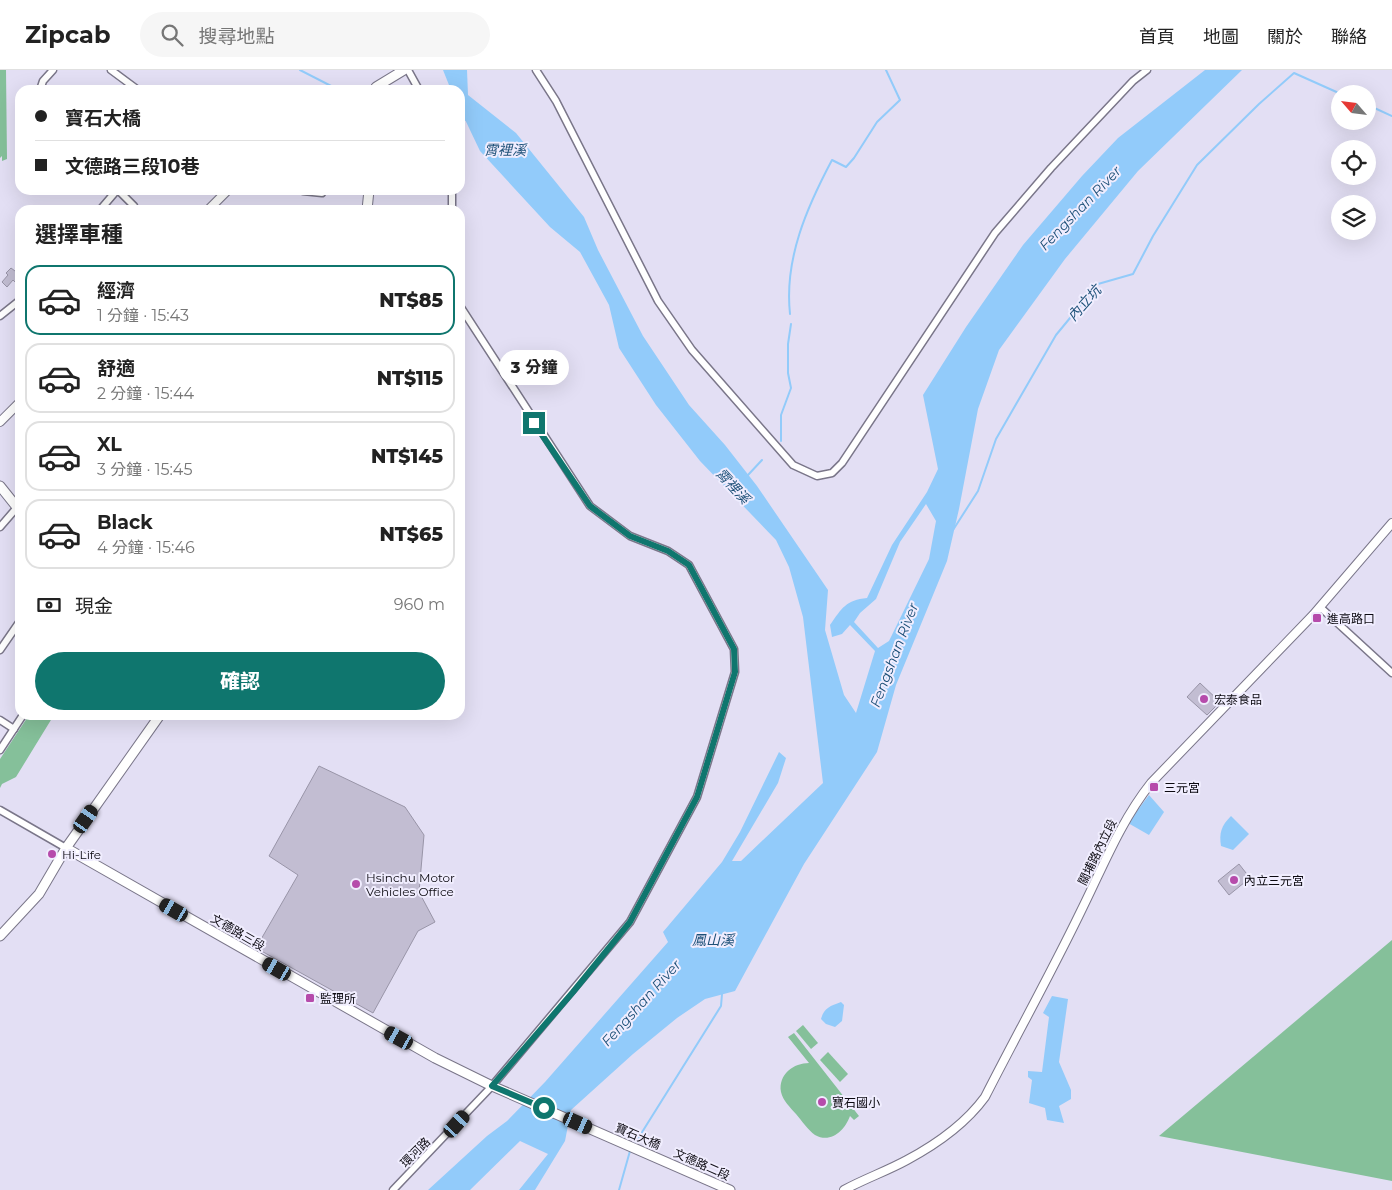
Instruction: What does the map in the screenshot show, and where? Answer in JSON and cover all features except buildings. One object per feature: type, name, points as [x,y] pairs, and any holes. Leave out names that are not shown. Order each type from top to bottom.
[{"type":"main road","points":[[381,85],[404,70]]},
{"type":"main road","points":[[0,486],[15,503]]},
{"type":"main road","points":[[1,934],[39,894],[66,848],[156,720]]},
{"type":"main road","name":"文德路三段","points":[[66,848],[428,1054],[492,1086]]},
{"type":"main road","name":"寶石大橋","points":[[492,1086],[664,1160]]},
{"type":"main road","name":"文德路二段","points":[[664,1160],[730,1190]]},
{"type":"street","points":[[42,85],[53,70]]},
{"type":"street","points":[[111,70],[131,85]]},
{"type":"street","points":[[408,70],[416,85]]},
{"type":"street","points":[[536,70],[556,100],[658,301],[692,350],[793,465],[817,476],[832,473],[842,463],[996,233],[1051,168],[1133,81],[1147,70]]},
{"type":"street","points":[[104,205],[113,195]]},
{"type":"street","points":[[122,195],[133,205]]},
{"type":"street","points":[[213,205],[223,195]]},
{"type":"street","points":[[0,316],[15,304]]},
{"type":"street","name":"環河路","points":[[393,1190],[492,1086],[630,922],[697,797],[735,672],[734,649],[689,565],[668,551],[630,536],[590,506],[465,314]]},
{"type":"street","points":[[0,422],[15,407]]},
{"type":"street","points":[[0,527],[15,512]]},
{"type":"street","name":"關埔路內立段","points":[[844,1190],[907,1160],[964,1120],[976,1108],[985,1097],[1057,959],[1118,832],[1138,798],[1150,783],[1320,607],[1391,526]]},
{"type":"street","points":[[1320,607],[1392,672]]},
{"type":"street","points":[[0,650],[15,628]]},
{"type":"street","points":[[0,720],[14,729]]},
{"type":"street","points":[[0,750],[20,720]]},
{"type":"street","name":"文德路三段","points":[[0,810],[66,848]]},
{"type":"green space","points":[[0,70],[6,70],[7,159],[2,161],[2,156],[0,158]]},
{"type":"green space","points":[[26,720],[51,720],[16,777],[2,784],[0,788],[0,759]]},
{"type":"green space","points":[[1392,940],[1392,1181],[1159,1136]]},
{"type":"green space","points":[[803,1025],[818,1043],[811,1049],[796,1031]]},
{"type":"green space","points":[[794,1033],[859,1116],[854,1120],[850,1116],[841,1131],[832,1137],[821,1137],[812,1133],[787,1104],[782,1095],[782,1080],[788,1071],[798,1065],[809,1063],[788,1037]]},
{"type":"green space","points":[[828,1052],[848,1074],[840,1082],[820,1060]]},
{"type":"water","name":"鳳山溪","points":[[443,70],[467,70],[468,95],[516,133],[584,217],[598,250],[643,336],[689,405],[725,445],[757,486],[828,590],[825,630],[844,695],[856,713],[875,651],[850,625],[842,634],[832,637],[830,625],[849,603],[867,598],[892,545],[927,492],[938,469],[923,395],[966,327],[1023,245],[1082,176],[1118,138],[1205,70],[1242,70],[1138,171],[1065,259],[999,350],[978,409],[947,561],[896,685],[877,752],[804,864],[735,991],[705,999],[677,1018],[633,1054],[571,1110],[565,1141],[535,1190],[519,1190],[548,1154],[520,1141],[470,1190],[428,1190],[487,1136],[507,1121],[545,1082],[668,942],[663,932],[722,862],[740,832],[779,752],[786,758],[778,783],[732,861],[741,861],[823,783],[803,617],[789,567],[776,540],[700,461],[656,405],[619,348],[609,305],[580,252],[550,227],[480,151],[465,120],[465,85],[449,85]],"holes":[[[926,504],[936,521],[929,559],[889,641],[878,648],[854,622],[860,613],[876,599],[900,542]]]},
{"type":"water","points":[[1149,795],[1164,812],[1149,835],[1128,823]]},
{"type":"water","points":[[1231,816],[1249,834],[1233,850],[1221,846],[1220,841],[1223,826]]},
{"type":"water","points":[[1052,996],[1068,999],[1059,1062],[1071,1090],[1071,1099],[1059,1106],[1064,1123],[1047,1120],[1045,1108],[1029,1103],[1032,1080],[1028,1077],[1028,1071],[1042,1072],[1049,1017],[1043,1013]]},
{"type":"water","points":[[841,1002],[844,1005],[842,1021],[835,1027],[826,1024],[821,1019],[824,1012],[831,1006]]},
{"type":"waterway","points":[[300,70],[329,85]]},
{"type":"waterway","points":[[790,314],[791,273],[799,234],[814,196],[832,160],[846,167],[877,122],[900,100],[886,70]]},
{"type":"waterway","name":"內立坑","points":[[953,530],[978,491],[996,439],[1056,335],[1098,284],[1133,274],[1153,236],[1197,165],[1259,104],[1294,73],[1331,90]]},
{"type":"waterway","name":"內立坑","points":[[1376,109],[1392,116]]},
{"type":"waterway","points":[[781,441],[781,415],[791,388],[788,373],[788,344],[791,324]]},
{"type":"waterway","points":[[748,475],[762,460]]},
{"type":"waterway","points":[[634,1145],[721,1006],[722,994]]},
{"type":"waterway","points":[[619,1190],[630,1151]]},
{"type":"place","name":"進高路口","points":[[1317,618]]},
{"type":"place","name":"宏泰食品","points":[[1204,699]]},
{"type":"place","name":"三元宮","points":[[1154,787]]},
{"type":"place","name":"Hi-Life","points":[[52,854]]},
{"type":"place","name":"內立三元宮","points":[[1234,880]]},
{"type":"place","name":"Hsinchu Motor Vehicles Office","points":[[356,884]]},
{"type":"place","name":"監理所","points":[[310,998]]},
{"type":"place","name":"寶石國小","points":[[822,1102]]},
{"type":"route","points":[[534,423],[590,506],[630,536],[668,551],[689,565],[734,649],[735,672],[697,797],[630,922],[492,1086],[544,1108]]},
{"type":"water label","name":"霄裡溪","points":[[505,150]]},
{"type":"water label","name":"Fengshan River","points":[[1080,208]]},
{"type":"water label","name":"霄裡溪","points":[[733,486]]},
{"type":"water label","name":"Fengshan River","points":[[894,655]]},
{"type":"water label","name":"Fengshan River","points":[[641,1003]]}]
